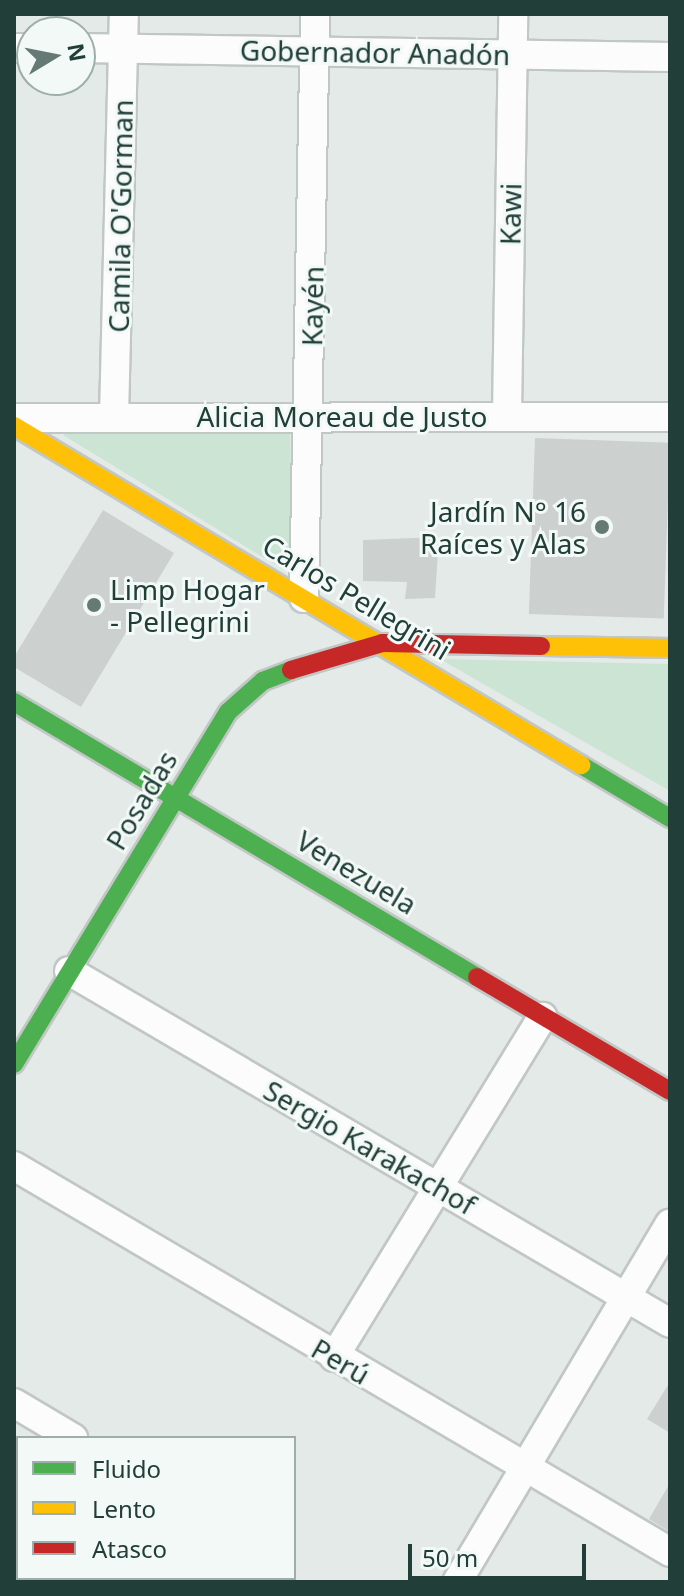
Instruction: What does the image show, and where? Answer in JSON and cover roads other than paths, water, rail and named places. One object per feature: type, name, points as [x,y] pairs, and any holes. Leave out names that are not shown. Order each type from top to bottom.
[{"type":"street","name":"Camila O'Gorman","points":[[114,417],[124,14]]},
{"type":"street","name":"Kayén","points":[[304,598],[310,417],[315,14]]},
{"type":"street","name":"Kawi","points":[[507,414],[513,14]]},
{"type":"street","name":"Gobernador Anadón","points":[[96,48],[670,57]]},
{"type":"street","name":"Alicia Moreau de Justo","points":[[14,418],[507,414],[670,417]]},
{"type":"street","name":"Carlos Pellegrini","points":[[14,426],[382,643],[670,818]]},
{"type":"street","points":[[382,643],[670,648]]},
{"type":"street","name":"Posadas","points":[[14,1064],[228,712],[263,681],[318,659],[382,643]]},
{"type":"street","name":"Venezuela","points":[[14,702],[177,795],[542,1017],[670,1091]]},
{"type":"street","name":"Sergio Karakachof","points":[[69,971],[670,1323]]},
{"type":"street","points":[[334,1357],[542,1017]]},
{"type":"street","name":"Perú","points":[[14,1166],[670,1552]]},
{"type":"street","points":[[457,1582],[670,1223]]},
{"type":"street","points":[[14,1403],[70,1436]]},
{"type":"place","name":"Jardín N° 16 Raíces y Alas","points":[[602,527]]},
{"type":"place","name":"Limp Hogar - Pellegrini","points":[[94,605]]}]
